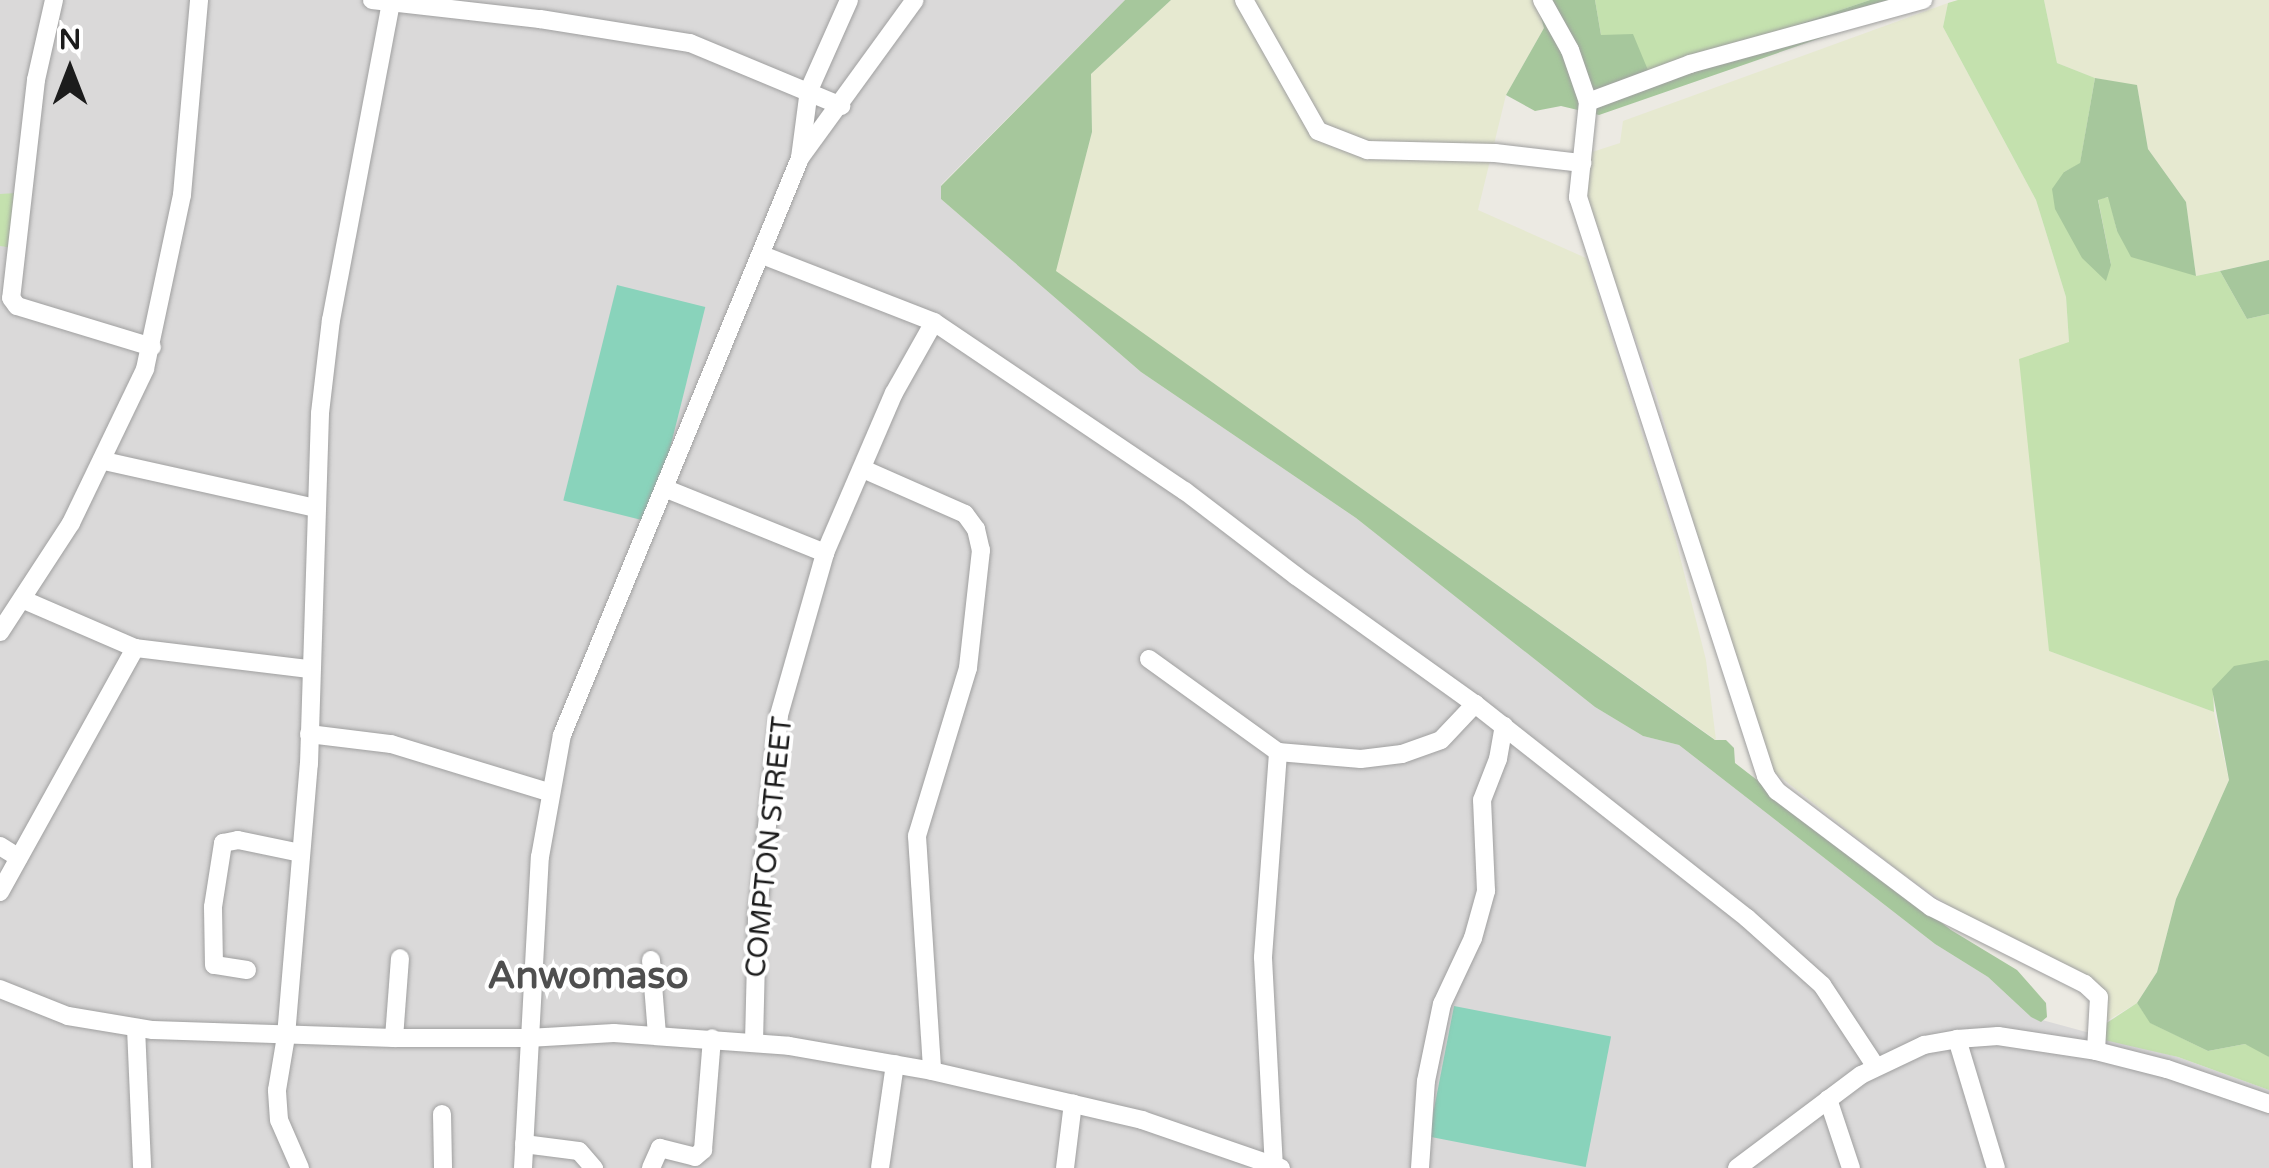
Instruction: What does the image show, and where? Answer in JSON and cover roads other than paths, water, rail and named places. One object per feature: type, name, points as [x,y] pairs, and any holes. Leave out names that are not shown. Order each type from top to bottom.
[{"type":"street","points":[[54,0],[34,96],[11,298],[17,306],[152,347]]},
{"type":"street","points":[[0,632],[24,600],[104,461],[152,347],[182,195],[198,0]]},
{"type":"street","points":[[372,0],[542,10],[690,43],[841,106]]},
{"type":"street","points":[[800,158],[802,112],[849,0]]},
{"type":"street","points":[[524,1168],[528,1038],[548,792],[562,735],[800,158],[915,0]]},
{"type":"street","points":[[1244,0],[1318,131],[1367,150],[1496,154],[1582,163]]},
{"type":"street","points":[[1542,0],[1570,50],[1588,102],[1578,197],[1766,776],[1777,791],[1932,908],[2085,984],[2098,997],[2096,1051]]},
{"type":"street","points":[[1588,102],[1690,64],[1924,0]]},
{"type":"street","points":[[300,1168],[279,1120],[277,1090],[286,1036],[310,734],[320,413],[331,320],[392,3]]},
{"type":"street","points":[[762,255],[934,322],[1186,490],[1296,576],[1504,726],[1795,959],[1822,985],[1876,1068]]},
{"type":"street","name":"COMPTON STREET","points":[[754,1042],[756,918],[780,715],[824,553],[894,393],[934,322]]},
{"type":"street","points":[[104,461],[316,508]]},
{"type":"street","points":[[863,469],[965,514],[976,528],[981,550],[968,668],[917,836],[932,1072]]},
{"type":"street","points":[[664,488],[824,553]]},
{"type":"street","points":[[24,600],[135,648],[310,669]]},
{"type":"street","points":[[0,892],[135,648]]},
{"type":"street","points":[[1148,659],[1278,752],[1361,759],[1402,754],[1441,740],[1475,704]]},
{"type":"street","points":[[1420,1168],[1426,1080],[1442,1004],[1473,938],[1486,891],[1482,800],[1498,759],[1504,726]]},
{"type":"street","points":[[310,734],[391,744],[548,792]]},
{"type":"street","points":[[0,989],[43,1008],[136,1028],[394,1038],[658,1035],[754,1042],[895,1064],[1074,1103],[1142,1120],[1276,1167],[1263,957],[1278,752]]},
{"type":"street","points":[[247,970],[214,965],[214,906],[222,842],[238,840],[301,853]]},
{"type":"street","points":[[0,846],[19,858]]},
{"type":"street","points":[[394,1038],[400,958]]},
{"type":"street","points":[[650,960],[658,1035]]},
{"type":"street","points":[[136,1028],[142,1168]]},
{"type":"street","points":[[1737,1168],[1828,1098],[1876,1068],[1924,1045],[1957,1039],[1998,1036],[2096,1051],[2167,1069],[2269,1104]]},
{"type":"street","points":[[651,1168],[660,1148],[695,1157],[702,1150],[712,1038]]},
{"type":"street","points":[[1957,1039],[1996,1168]]},
{"type":"street","points":[[880,1168],[895,1064]]},
{"type":"street","points":[[1828,1098],[1851,1168]]},
{"type":"street","points":[[1065,1168],[1074,1103]]},
{"type":"street","points":[[442,1114],[443,1168]]},
{"type":"street","points":[[524,1144],[579,1151],[594,1168]]},
{"type":"district","name":"Anwomaso","points":[[588,977]]}]
